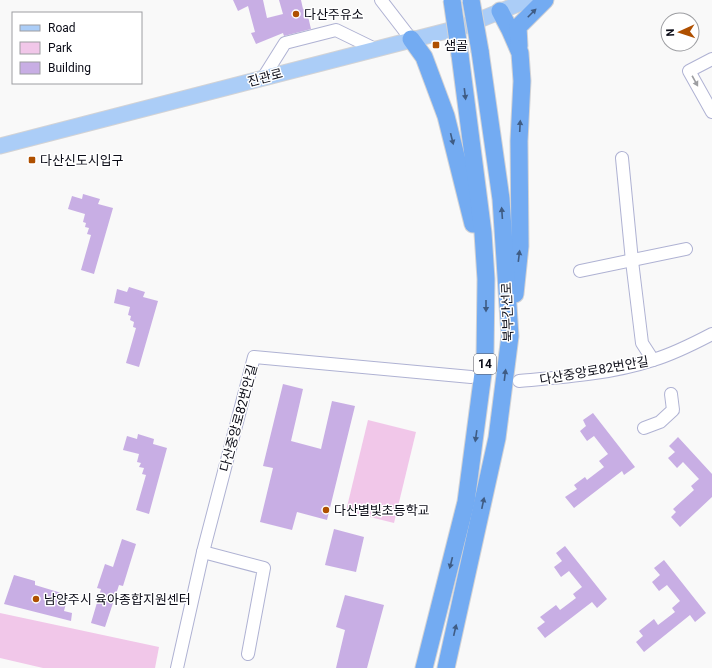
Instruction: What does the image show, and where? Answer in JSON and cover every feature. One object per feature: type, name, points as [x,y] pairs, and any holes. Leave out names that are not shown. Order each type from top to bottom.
[{"type":"highway","name":"북부간선로","points":[[424,668],[466,502],[485,358],[486,279],[478,185],[452,0]]},
{"type":"highway","name":"북부간선로","points":[[446,668],[497,438],[510,336],[501,199],[480,51],[471,0]]},
{"type":"highway","points":[[510,336],[520,246],[519,141],[522,81],[518,27],[545,0]]},
{"type":"highway","points":[[500,11],[520,53]]},
{"type":"highway","points":[[411,39],[424,57],[446,116],[486,279]]},
{"type":"main road","name":"진관로","points":[[0,146],[462,27],[528,0]]},
{"type":"street","points":[[381,0],[411,39]]},
{"type":"street","points":[[263,78],[285,43],[336,30],[375,49]]},
{"type":"street","points":[[712,59],[689,71],[712,112]]},
{"type":"street","points":[[622,158],[632,262],[642,343],[653,360]]},
{"type":"street","points":[[580,271],[632,262],[686,249]]},
{"type":"street","name":"다산중앙로82번안길","points":[[519,381],[567,377],[653,360],[712,334]]},
{"type":"street","name":"다산중앙로82번안길","points":[[178,668],[203,552],[254,357],[471,376]]},
{"type":"street","points":[[644,428],[660,422],[673,410],[671,394]]},
{"type":"street","points":[[203,552],[264,568],[248,654]]},
{"type":"green space","points":[[368,420],[416,432],[394,523],[346,511]]},
{"type":"green space","points":[[0,613],[159,647],[155,668],[43,668],[0,658]]},
{"type":"building","points":[[233,0],[263,0],[267,18],[283,14],[279,0],[301,0],[303,9],[306,8],[311,29],[284,36],[283,33],[256,44],[251,33],[255,32],[248,6],[238,11]]},
{"type":"building","points":[[83,194],[100,199],[98,204],[113,208],[94,274],[81,270],[91,235],[87,234],[89,228],[85,227],[86,223],[83,222],[85,214],[68,209],[72,196],[82,199]]},
{"type":"building","points":[[129,287],[145,292],[143,297],[158,301],[139,367],[126,363],[136,328],[133,327],[134,322],[130,320],[131,316],[128,315],[130,307],[114,303],[117,289],[127,292]]},
{"type":"building","points":[[283,384],[303,389],[291,441],[321,449],[332,401],[355,406],[327,520],[297,512],[292,530],[260,522],[273,468],[263,466]]},
{"type":"building","points":[[593,413],[635,467],[624,475],[622,471],[574,508],[565,497],[577,489],[574,485],[585,477],[587,480],[604,467],[599,461],[608,454],[594,436],[587,441],[580,431],[586,426],[583,420]]},
{"type":"building","points":[[138,434],[154,439],[153,444],[167,448],[149,514],[136,510],[146,475],[142,474],[144,468],[139,467],[141,463],[137,462],[139,454],[123,450],[127,436],[137,439]]},
{"type":"building","points":[[678,437],[712,474],[712,497],[680,527],[671,517],[676,512],[673,509],[694,490],[691,486],[699,479],[683,462],[677,468],[668,458],[675,452],[669,446]]},
{"type":"building","points":[[334,529],[364,537],[356,572],[325,565]]},
{"type":"building","points":[[122,539],[136,544],[123,586],[119,585],[105,627],[91,623],[101,589],[97,588],[105,564],[113,567]]},
{"type":"building","points":[[565,546],[607,599],[597,608],[592,602],[545,638],[537,628],[545,622],[540,617],[556,605],[560,610],[576,598],[573,594],[582,587],[569,571],[561,577],[554,567],[562,561],[556,553]]},
{"type":"building","points":[[664,560],[706,613],[695,622],[690,615],[644,652],[636,642],[643,636],[639,631],[654,619],[658,625],[675,612],[672,608],[680,601],[667,585],[659,591],[652,582],[660,575],[654,568]]},
{"type":"building","name":"남양주시 육아종합지원센터","points":[[14,575],[35,581],[35,585],[68,595],[64,611],[72,613],[71,621],[4,604]]},
{"type":"building","points":[[345,595],[384,605],[367,668],[336,668],[345,630],[336,627]]},
{"type":"place","name":"다산주유소","points":[[296,14]]},
{"type":"place","name":"샘골","points":[[436,45]]},
{"type":"place","name":"다산신도시입구","points":[[32,160]]},
{"type":"place","name":"다산별빛초등학교","points":[[326,510]]},
{"type":"place","name":"남양주시 육아종합지원센터","points":[[36,599]]}]
